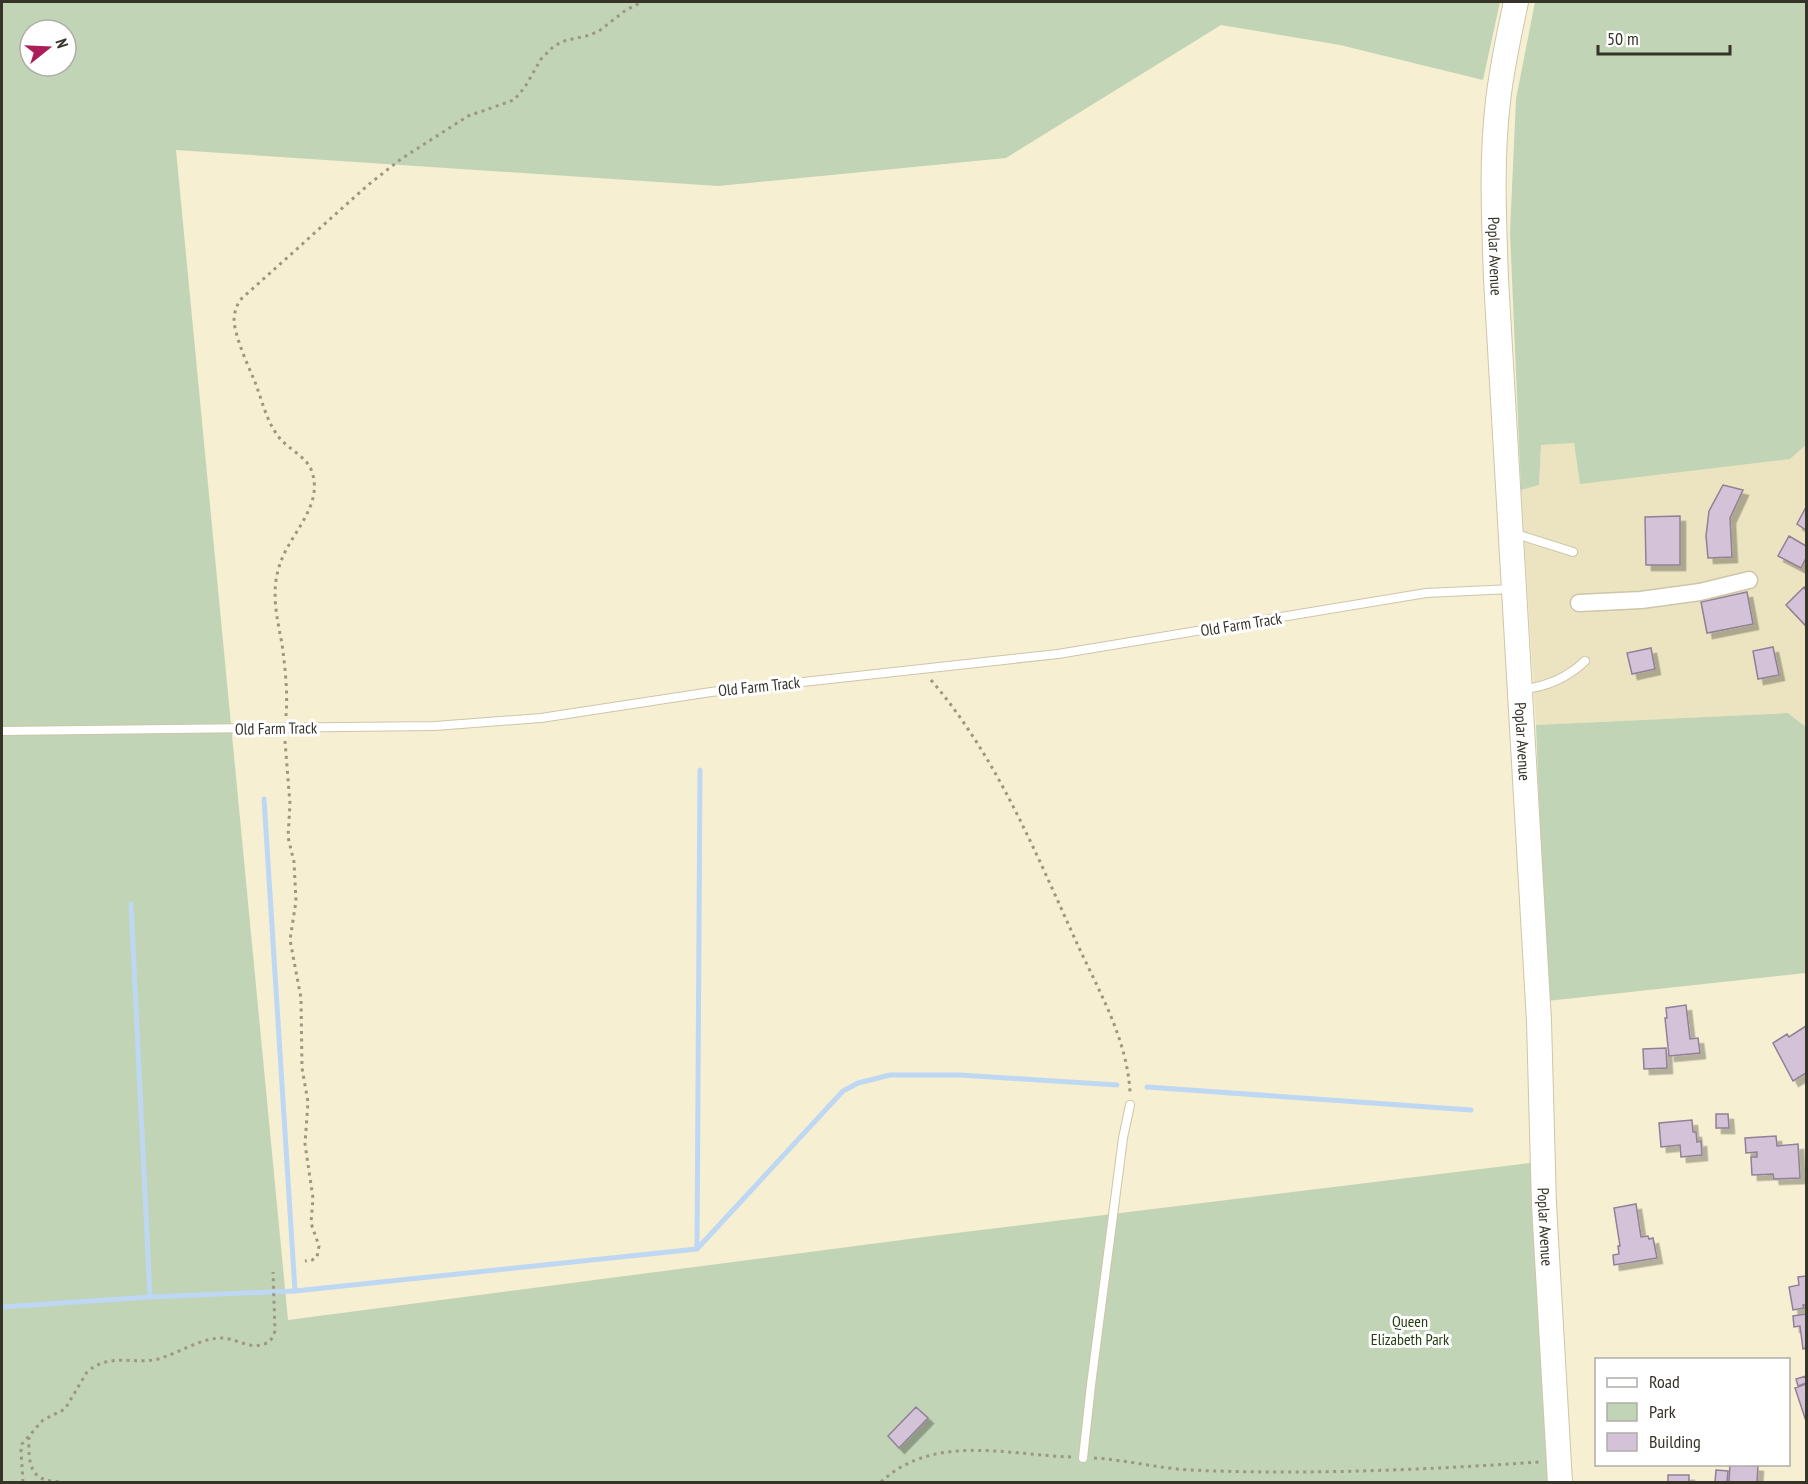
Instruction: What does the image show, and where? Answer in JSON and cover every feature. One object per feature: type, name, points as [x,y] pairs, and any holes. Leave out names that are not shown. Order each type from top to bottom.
[{"type":"main road","name":"Poplar Avenue","points":[[1516,2],[1498,102],[1494,176],[1496,279],[1539,1021],[1546,1262],[1560,1471]]},
{"type":"street","points":[[1579,603],[1641,600],[1700,592],[1749,580]]},
{"type":"lane","points":[[1510,532],[1573,552]]},
{"type":"lane","name":"Old Farm Track","points":[[2,731],[435,726],[541,718],[711,692],[1058,654],[1426,593],[1513,589]]},
{"type":"lane","points":[[1519,689],[1539,687],[1549,683],[1574,671],[1585,661]]},
{"type":"lane","points":[[1083,1458],[1123,1138],[1130,1105]]},
{"type":"path","points":[[305,1261],[317,1257],[319,1246],[311,1223],[313,1198],[305,1144],[308,1102],[302,1068],[301,998],[290,940],[296,901],[294,862],[288,837],[290,804],[284,747],[287,695],[275,588],[278,568],[285,551],[313,502],[314,479],[309,465],[284,444],[267,418],[238,338],[234,323],[236,307],[240,300],[313,233],[401,159],[468,116],[514,100],[525,87],[541,59],[554,46],[599,31],[626,10],[642,2]]},
{"type":"path","points":[[921,670],[942,693],[972,735],[1010,800],[1033,847],[1112,1018],[1128,1071],[1130,1105]]},
{"type":"path","points":[[23,1482],[22,1443],[43,1420],[65,1409],[87,1372],[100,1364],[121,1359],[157,1359],[214,1339],[230,1338],[255,1346],[268,1343],[275,1331],[273,1272]]},
{"type":"path","points":[[29,1435],[30,1461],[36,1475],[43,1479],[60,1482]]},
{"type":"path","points":[[881,1482],[902,1465],[953,1451],[1003,1451],[1105,1459],[1186,1470],[1560,1471]]},
{"type":"shaded area","points":[[1574,443],[1580,483],[1790,459],[1806,445],[1806,727],[1788,713],[1536,725],[1521,490],[1539,485],[1541,445]]},
{"type":"green space","name":"Queen Elizabeth Park","points":[[2,2],[1500,2],[1483,80],[1340,45],[1221,25],[1006,158],[718,186],[176,150],[288,1320],[932,1236],[1554,1160],[1572,1482],[2,1482]]},
{"type":"green space","points":[[1535,2],[1806,2],[1806,445],[1790,459],[1580,484],[1574,443],[1541,445],[1539,485],[1521,490],[1510,232],[1516,99]]},
{"type":"green space","points":[[1788,713],[1806,727],[1806,973],[1547,1001],[1536,725]]},
{"type":"building","points":[[1723,485],[1743,490],[1730,518],[1732,557],[1708,558],[1706,536],[1709,511]]},
{"type":"building","points":[[1806,507],[1806,530],[1797,524]]},
{"type":"building","points":[[1680,516],[1680,565],[1646,565],[1645,517]]},
{"type":"building","points":[[1789,536],[1806,546],[1806,558],[1801,568],[1778,556]]},
{"type":"building","points":[[1804,587],[1806,591],[1806,626],[1786,605]]},
{"type":"building","points":[[1747,592],[1753,624],[1707,633],[1701,602]]},
{"type":"building","points":[[1773,647],[1779,675],[1758,679],[1753,651]]},
{"type":"building","points":[[1651,648],[1655,669],[1632,674],[1627,653]]},
{"type":"building","points":[[1686,1005],[1690,1039],[1698,1038],[1700,1053],[1669,1056],[1666,1008]]},
{"type":"building","points":[[1806,1026],[1806,1073],[1793,1081],[1773,1043],[1787,1034],[1789,1037]]},
{"type":"building","points":[[1666,1048],[1667,1068],[1644,1069],[1643,1049]]},
{"type":"building","points":[[1716,1114],[1728,1114],[1729,1128],[1716,1128]]},
{"type":"building","points":[[1692,1120],[1697,1142],[1701,1141],[1702,1155],[1681,1157],[1680,1145],[1661,1147],[1659,1123]]},
{"type":"building","points":[[1776,1136],[1777,1146],[1798,1144],[1800,1178],[1774,1179],[1773,1174],[1752,1175],[1751,1157],[1757,1157],[1757,1152],[1746,1153],[1745,1138]]},
{"type":"building","points":[[1636,1204],[1641,1237],[1653,1238],[1657,1258],[1614,1265],[1613,1255],[1619,1254],[1618,1246],[1620,1246],[1614,1208]]},
{"type":"building","points":[[1806,1276],[1806,1305],[1803,1305],[1804,1308],[1793,1310],[1789,1287],[1799,1285],[1798,1277]]},
{"type":"building","points":[[1806,1314],[1806,1348],[1803,1349],[1800,1326],[1794,1327],[1793,1316]]},
{"type":"building","points":[[1806,1376],[1806,1383],[1798,1386],[1796,1379]]},
{"type":"building","points":[[1806,1384],[1806,1421],[1795,1388]]},
{"type":"building","points":[[916,1407],[928,1418],[899,1448],[888,1436]]},
{"type":"building","points":[[1730,1466],[1758,1466],[1757,1482],[1729,1482]]},
{"type":"building","points":[[1716,1470],[1728,1471],[1727,1482],[1715,1482]]},
{"type":"building","points":[[1668,1475],[1689,1475],[1689,1482],[1668,1482]]},
{"type":"waterway","points":[[697,1248],[700,770]]},
{"type":"waterway","points":[[264,799],[295,1291]]},
{"type":"waterway","points":[[131,904],[150,1297]]},
{"type":"waterway","points":[[2,1307],[150,1297],[295,1291],[697,1249],[843,1091],[858,1083],[890,1075],[960,1075],[1117,1085]]},
{"type":"waterway","points":[[1147,1087],[1471,1110]]}]
